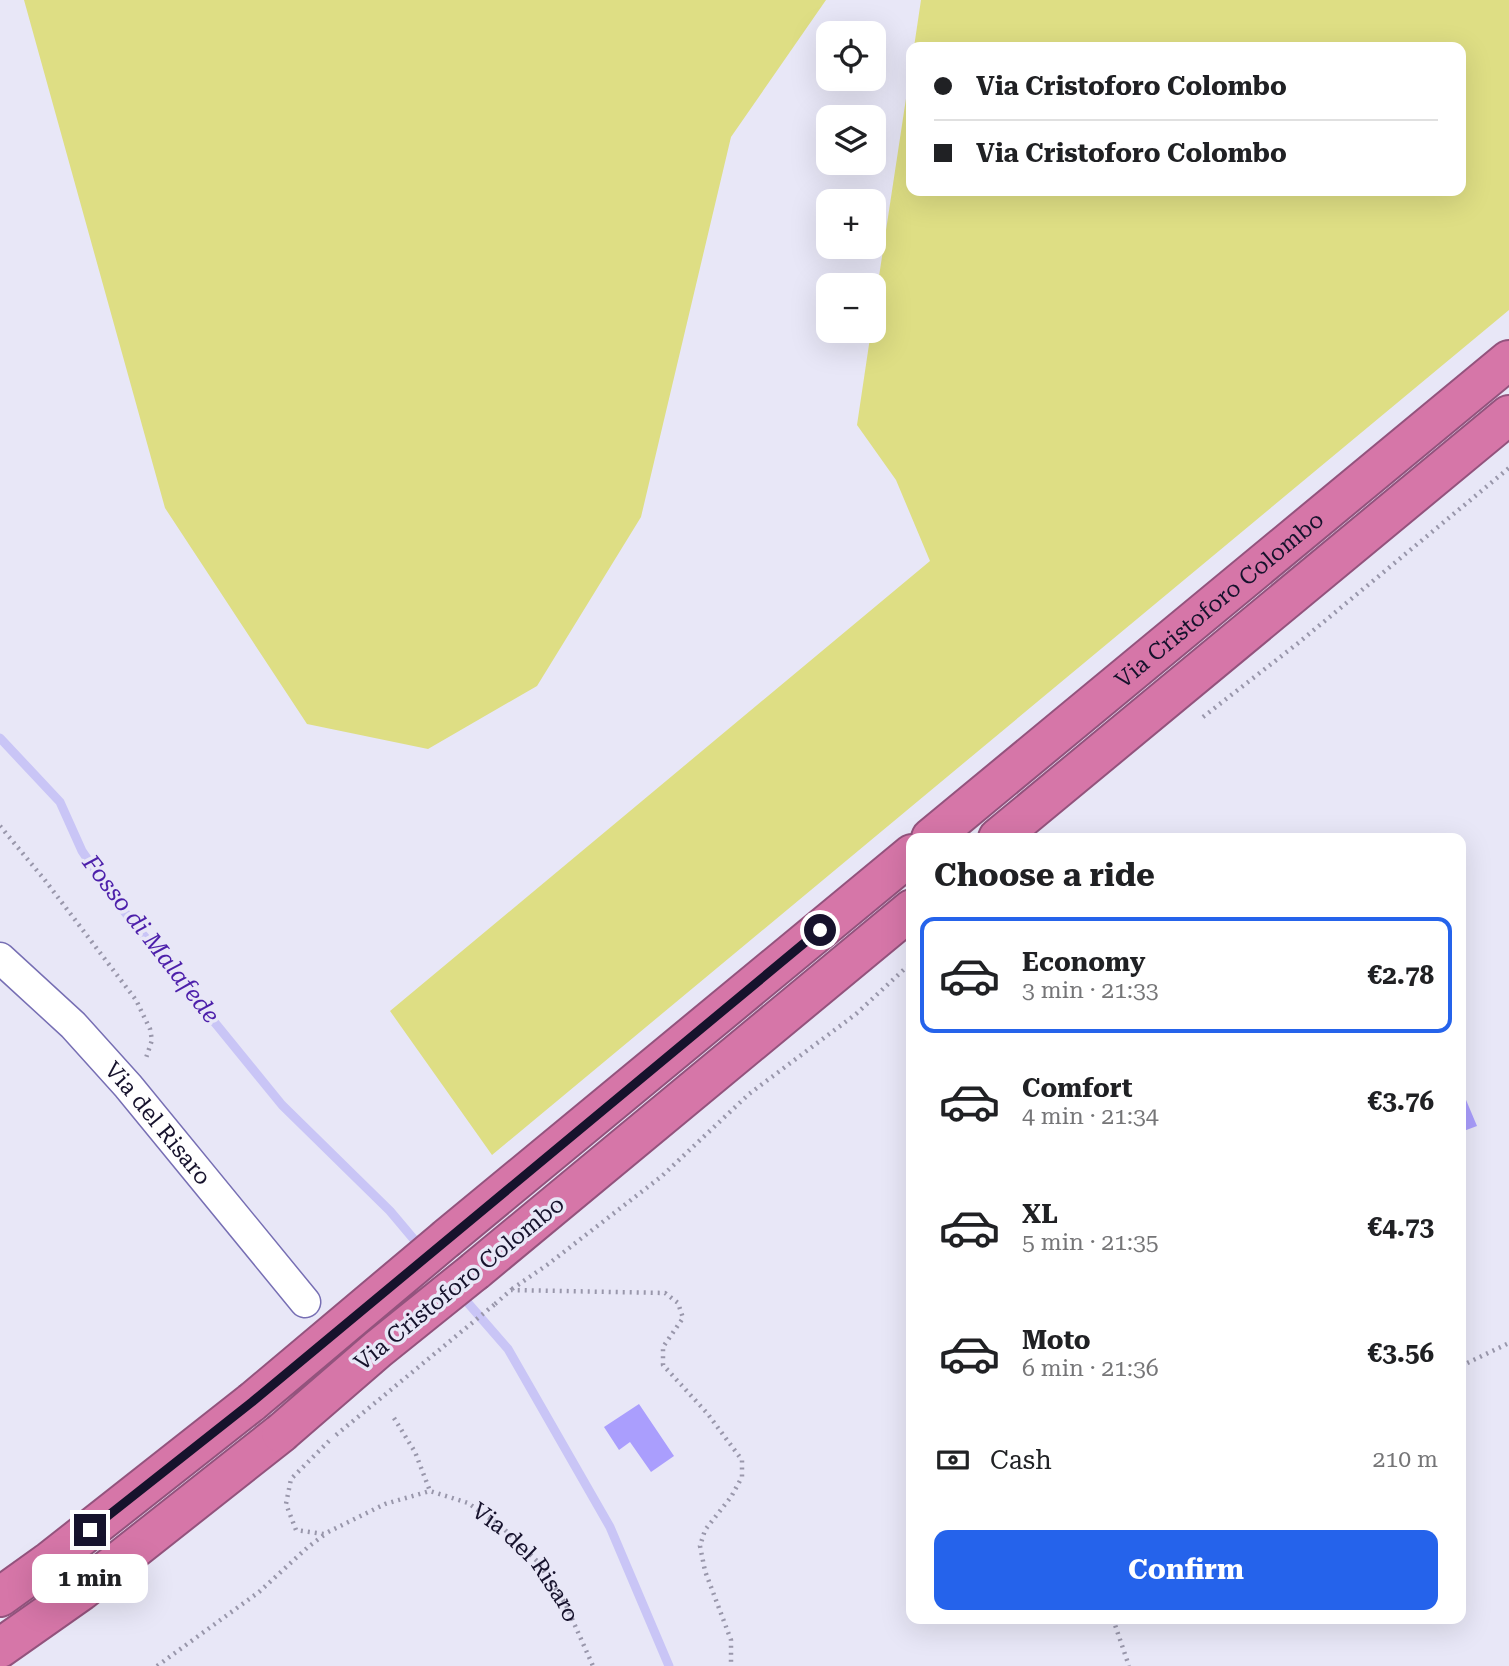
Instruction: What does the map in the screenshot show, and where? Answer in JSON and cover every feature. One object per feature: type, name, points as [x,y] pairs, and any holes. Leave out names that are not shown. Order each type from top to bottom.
[{"type":"highway","name":"Via Cristoforo Colombo","points":[[937,833],[1509,360]]},
{"type":"highway","name":"Via Cristoforo Colombo","points":[[1004,833],[1509,415]]},
{"type":"highway","name":"Via Cristoforo Colombo","points":[[0,1597],[50,1562],[252,1402],[906,859]]},
{"type":"highway","name":"Via Cristoforo Colombo","points":[[0,1648],[81,1591],[281,1433],[378,1349],[906,914]]},
{"type":"street","name":"Via del Risaro","points":[[0,958],[58,1010],[128,1086],[305,1302]]},
{"type":"path","points":[[1194,724],[1297,644],[1509,468]]},
{"type":"path","points":[[0,826],[128,987],[144,1014],[152,1040],[148,1054],[128,1086]]},
{"type":"path","points":[[324,1534],[296,1530],[286,1504],[291,1479],[330,1440],[511,1290],[662,1176],[749,1094],[856,1014],[906,968]]},
{"type":"path","points":[[511,1290],[664,1293],[678,1303],[683,1318],[663,1347],[663,1365],[708,1413],[742,1460],[742,1478],[705,1530],[701,1546],[705,1572],[731,1640],[731,1666]]},
{"type":"path","points":[[1466,1364],[1509,1343]]},
{"type":"path","points":[[157,1666],[259,1592],[324,1534],[385,1504],[430,1491],[415,1452],[394,1418]]},
{"type":"path","name":"Via del Risaro","points":[[430,1491],[468,1503],[502,1527],[538,1562],[565,1603],[593,1666]]},
{"type":"path","points":[[1115,1624],[1129,1666]]},
{"type":"shaded area","points":[[24,0],[826,0],[731,137],[641,517],[537,686],[428,749],[307,724],[165,508]]},
{"type":"shaded area","points":[[921,0],[1509,0],[1509,310],[492,1155],[390,1011],[930,561],[896,480],[857,425],[869,343],[886,343],[886,273],[880,273],[882,259],[886,259],[886,230],[906,99],[906,196],[1466,196],[1466,42],[915,42]]},
{"type":"building","points":[[1466,1100],[1477,1126],[1466,1130]]},
{"type":"building","points":[[639,1404],[674,1456],[651,1472],[630,1442],[619,1450],[604,1427]]},
{"type":"waterway","name":"Fosso di Malafede","points":[[0,738],[60,802],[82,851],[119,905],[282,1105],[390,1211],[422,1249]]},
{"type":"waterway","points":[[461,1295],[508,1349],[610,1527],[669,1666]]},
{"type":"route","points":[[90,1530],[252,1402],[820,930]]}]
